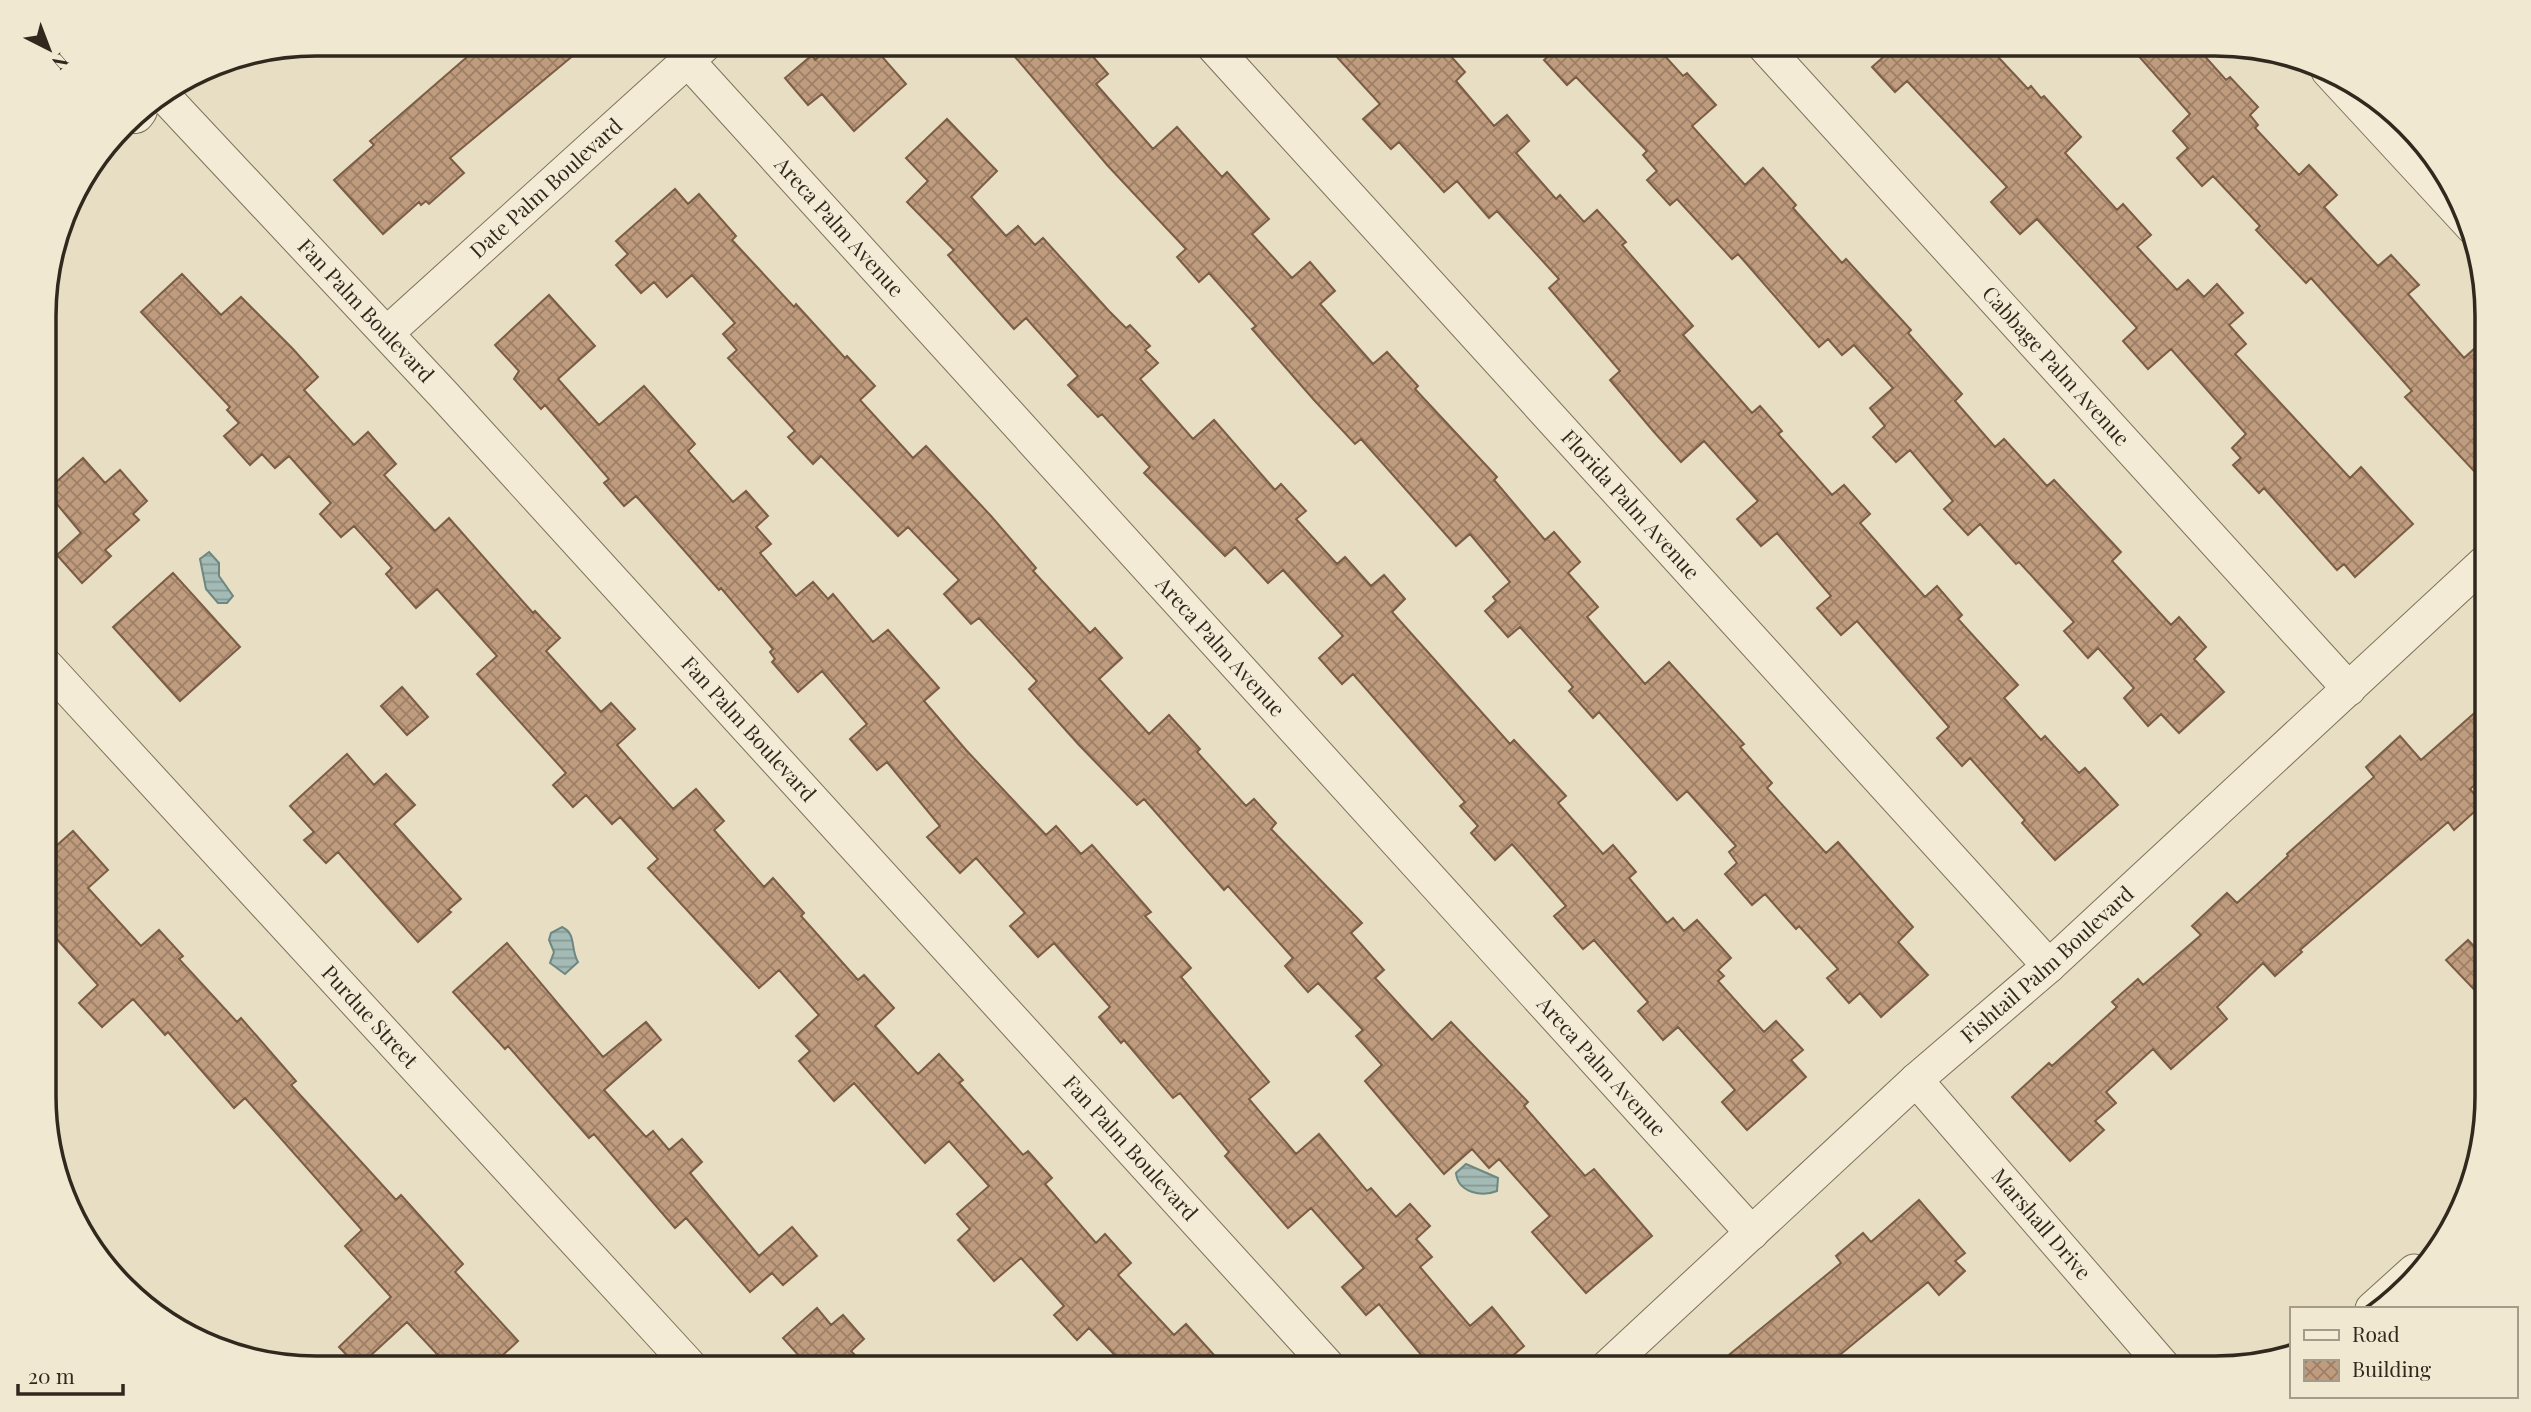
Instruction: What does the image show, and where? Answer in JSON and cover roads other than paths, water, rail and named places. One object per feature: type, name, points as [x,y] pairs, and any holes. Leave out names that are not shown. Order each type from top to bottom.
[{"type":"street","name":"Date Palm Boulevard","points":[[387,333],[692,56]]},
{"type":"street","name":"Areca Palm Avenue","points":[[700,56],[1752,1233]]},
{"type":"street","name":"Florida Palm Avenue","points":[[1222,56],[2049,966]]},
{"type":"street","name":"Cabbage Palm Avenue","points":[[1773,56],[2349,689]]},
{"type":"street","points":[[2349,93],[2448,201]]},
{"type":"street","name":"Fan Palm Boulevard","points":[[169,102],[387,333],[1319,1356]]},
{"type":"street","name":"Fishtail Palm Boulevard","points":[[1619,1356],[1916,1080],[2049,966],[2475,571]]},
{"type":"street","name":"Purdue Street","points":[[56,677],[681,1356]]},
{"type":"street","name":"Marshall Drive","points":[[1916,1080],[2155,1356]]},
{"type":"water","points":[[209,552],[219,563],[219,576],[233,596],[227,603],[218,603],[206,589],[200,559]]},
{"type":"water","points":[[562,927],[572,938],[578,962],[565,974],[550,963],[554,952],[549,940],[551,933]]},
{"type":"water","points":[[1466,1164],[1498,1178],[1497,1191],[1485,1194],[1472,1192],[1461,1185],[1456,1173]]}]
